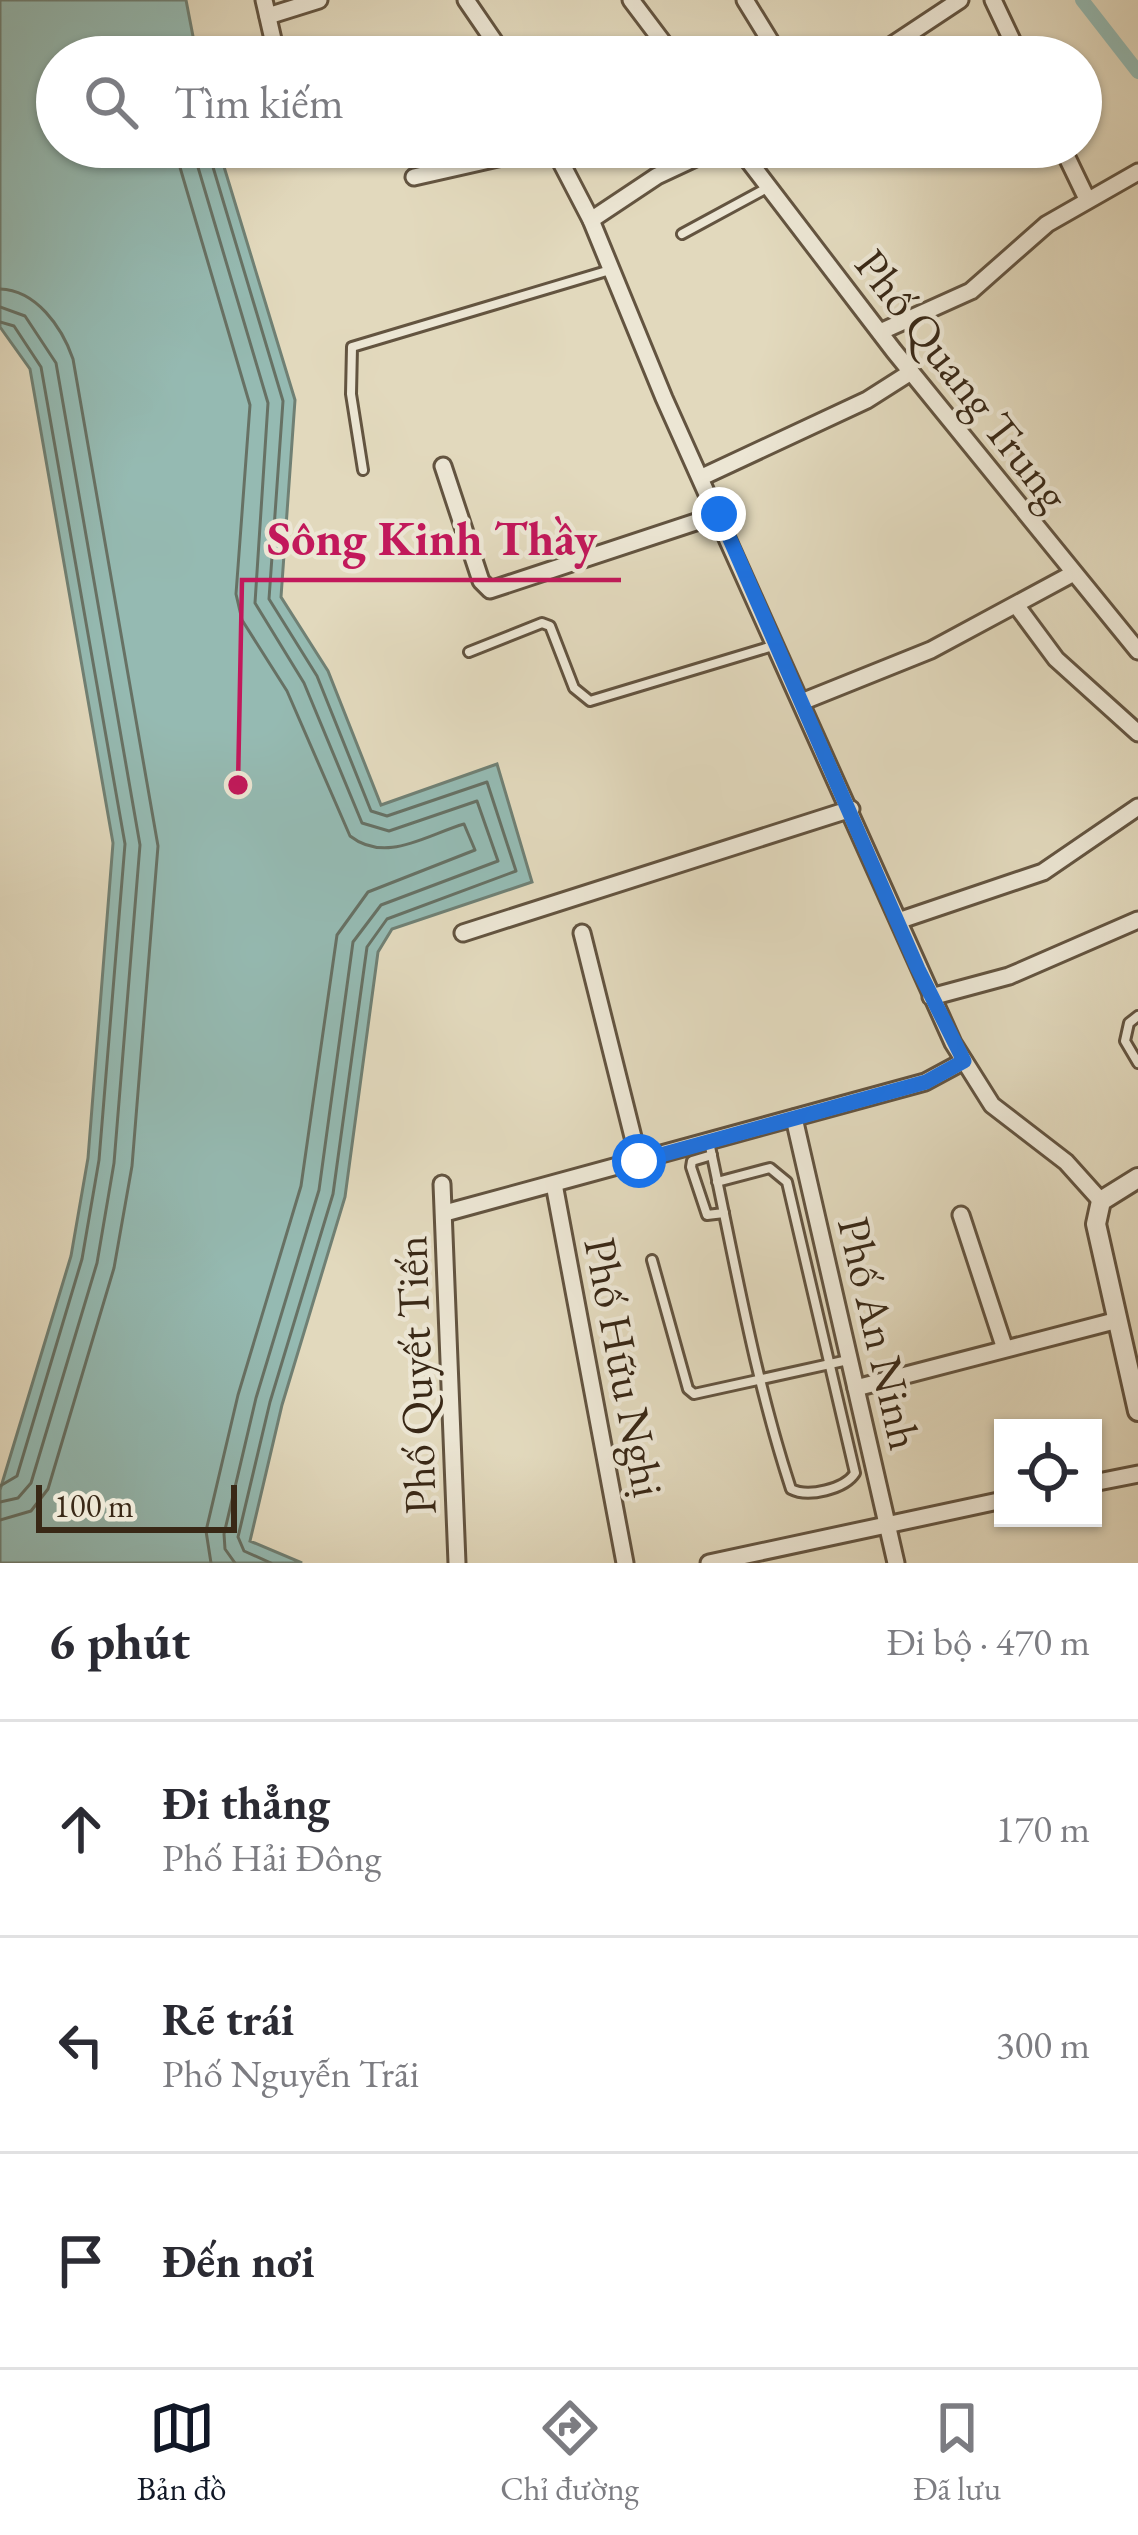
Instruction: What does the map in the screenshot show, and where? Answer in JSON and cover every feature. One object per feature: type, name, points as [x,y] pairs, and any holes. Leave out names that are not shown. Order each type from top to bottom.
[{"type":"street","points":[[266,8],[319,0]]},
{"type":"street","points":[[466,0],[491,36]]},
{"type":"street","points":[[631,0],[658,36]]},
{"type":"street","points":[[745,0],[767,36]]},
{"type":"street","points":[[906,36],[961,0]]},
{"type":"street","points":[[993,0],[1010,36]]},
{"type":"street","points":[[414,177],[455,168]]},
{"type":"street","points":[[562,168],[591,220],[964,1061],[992,1105],[1066,1162],[1101,1202]]},
{"type":"street","points":[[591,220],[674,168]]},
{"type":"street","name":"Phố Quang Trung","points":[[754,168],[911,372],[1138,651]]},
{"type":"street","points":[[1072,168],[1087,199]]},
{"type":"street","points":[[880,332],[971,291],[1033,235],[1138,172]]},
{"type":"street","points":[[702,477],[867,400],[911,372]]},
{"type":"street","points":[[442,466],[481,581],[490,590],[719,514]]},
{"type":"street","points":[[804,701],[931,650],[1072,574]]},
{"type":"street","points":[[1016,605],[1056,659],[1138,733]]},
{"type":"street","points":[[901,920],[1043,872],[1138,807]]},
{"type":"street","points":[[463,933],[851,809]]},
{"type":"street","points":[[932,997],[1009,976],[1138,920]]},
{"type":"street","points":[[582,933],[639,1161]]},
{"type":"street","points":[[445,1214],[639,1161],[710,1148],[794,1118],[926,1082],[964,1061]]},
{"type":"street","name":"Phố An Ninh","points":[[794,1118],[841,1362],[856,1388],[887,1523],[891,1562]]},
{"type":"street","points":[[1138,1178],[1101,1202],[1096,1224],[1138,1411]]},
{"type":"street","name":"Phố Quyết Tiến","points":[[442,1184],[458,1563]]},
{"type":"street","name":"Phố Hữu Nghị","points":[[554,1184],[625,1563]]},
{"type":"street","points":[[961,1215],[1004,1346]]},
{"type":"street","points":[[856,1388],[1118,1320]]},
{"type":"street","points":[[1102,1481],[1138,1474]]},
{"type":"street","points":[[709,1563],[764,1557],[887,1523],[994,1502]]},
{"type":"lane","points":[[682,234],[768,187]]},
{"type":"lane","points":[[363,470],[349,376],[352,347],[611,270]]},
{"type":"lane","points":[[469,652],[542,623],[550,626],[574,688],[590,701],[778,644]]},
{"type":"lane","points":[[1138,1016],[1129,1023],[1125,1041],[1138,1063]]},
{"type":"lane","points":[[717,1181],[770,1168],[782,1173],[841,1362],[855,1473],[845,1484],[804,1494],[791,1489],[763,1380],[724,1213],[717,1181],[710,1148],[692,1161],[692,1167],[707,1215],[724,1213]]},
{"type":"lane","points":[[652,1260],[688,1389],[694,1394],[841,1362]]},
{"type":"water","points":[[0,0],[186,0],[193,36],[36,36],[36,168],[224,168],[295,400],[281,597],[328,671],[381,805],[497,764],[532,882],[392,929],[378,952],[345,1197],[282,1405],[250,1541],[302,1563],[0,1563],[0,1490],[71,1256],[88,1158],[113,843],[30,369],[0,327]]},
{"type":"waterway","points":[[1082,0],[1138,72]]},
{"type":"place","name":"Sông Kinh Thầy","points":[[238,785]]},
{"type":"route","points":[[639,1161],[926,1082],[964,1061],[918,969],[901,920],[719,514]]}]
